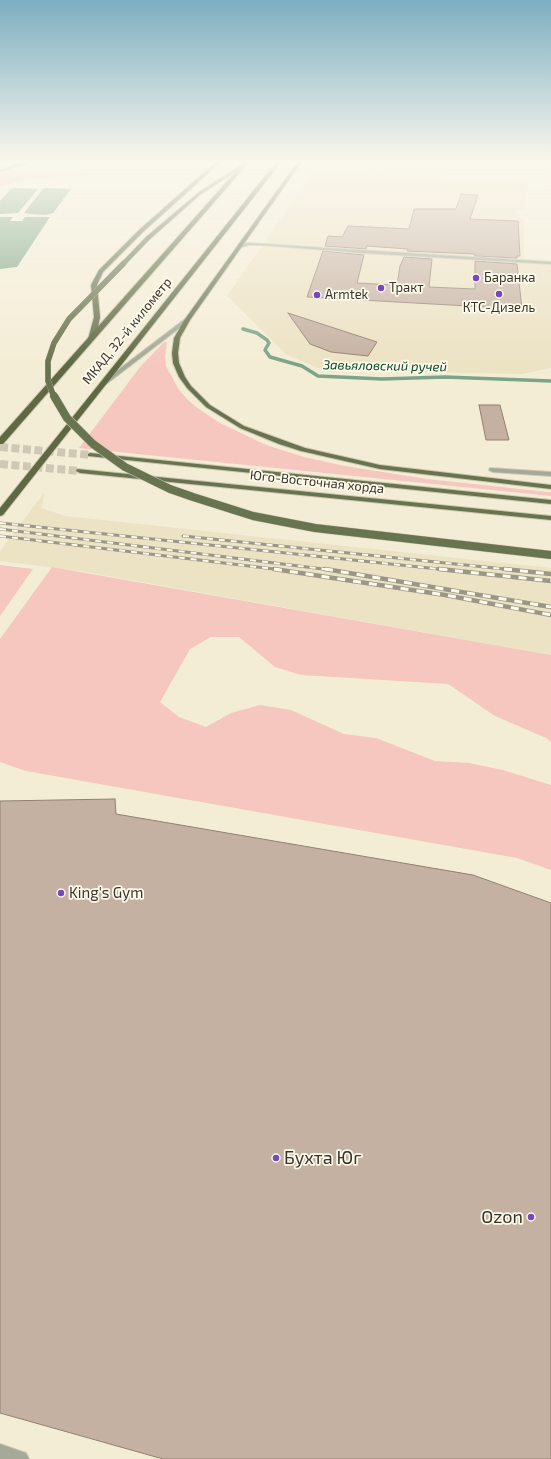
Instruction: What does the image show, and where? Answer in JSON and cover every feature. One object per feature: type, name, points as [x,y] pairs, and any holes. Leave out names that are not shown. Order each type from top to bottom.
[{"type":"highway","name":"МКАД, 32-й километр","points":[[0,442],[190,228]]},
{"type":"highway","name":"МКАД, 32-й километр","points":[[0,512],[227,228]]},
{"type":"main road","points":[[89,342],[97,317],[94,285],[101,271],[143,228]]},
{"type":"main road","points":[[159,228],[69,319],[54,343],[48,361],[48,381],[55,400],[67,418],[93,444],[126,467],[170,489],[253,516],[315,528],[358,534],[551,555]]},
{"type":"main road","points":[[253,228],[187,320],[178,338],[175,353],[176,363],[182,377],[198,397],[208,406],[242,427],[296,447],[355,462],[402,470],[551,487]]},
{"type":"main road","name":"Юго-Восточная хорда","points":[[90,455],[551,502]]},
{"type":"main road","name":"Юго-Восточная хорда","points":[[80,471],[551,518]]},
{"type":"street","points":[[250,233],[258,240],[275,245]]},
{"type":"street","points":[[240,247],[250,244],[275,245],[356,252],[551,263]]},
{"type":"street","points":[[100,386],[187,320]]},
{"type":"street","points":[[493,470],[551,474]]},
{"type":"street","points":[[0,1453],[20,1459]]},
{"type":"shaded area","points":[[0,228],[43,228],[17,267],[0,269]]},
{"type":"shaded area","points":[[274,228],[524,228],[524,259],[551,261],[551,368],[522,374],[323,370],[287,355],[227,296]]},
{"type":"shaded area","points":[[164,342],[167,342],[165,357],[166,366],[179,390],[187,399],[220,423],[266,445],[304,457],[345,466],[427,479],[551,492],[551,496],[79,448],[140,367]]},
{"type":"shaded area","points":[[44,493],[42,508],[65,516],[551,568],[551,655],[80,571],[0,561],[0,551]]},
{"type":"shaded area","points":[[0,565],[33,569],[0,616]]},
{"type":"shaded area","points":[[52,567],[551,655],[551,742],[546,738],[495,716],[448,684],[301,675],[275,667],[239,637],[211,637],[190,649],[160,702],[179,717],[206,727],[231,713],[260,705],[291,710],[344,734],[376,738],[435,761],[469,763],[503,770],[551,785],[551,870],[517,858],[26,771],[0,762],[0,639]]},
{"type":"building","points":[[347,228],[518,228],[520,256],[517,256],[517,258],[475,256],[475,254],[407,251],[408,249],[367,246],[366,249],[325,246],[328,236],[342,237]]},
{"type":"building","name":"Тракт","points":[[323,251],[364,255],[357,283],[397,285],[400,266],[404,257],[432,259],[429,287],[475,289],[475,261],[517,264],[522,309],[307,297]]},
{"type":"building","points":[[288,313],[377,342],[368,356],[331,352],[310,344]]},
{"type":"building","points":[[479,405],[500,405],[509,440],[486,440]]},
{"type":"building","name":"Бухта Юг","points":[[115,799],[116,814],[473,875],[551,903],[551,1459],[163,1459],[0,1413],[0,801]]},
{"type":"waterway","name":"Завьяловский ручей","points":[[243,329],[257,333],[267,340],[269,343],[265,350],[270,357],[302,366],[318,376],[382,379],[445,377],[551,381]]},
{"type":"tunnel","points":[[0,447],[90,455]]},
{"type":"tunnel","points":[[0,464],[80,471]]},
{"type":"railway","points":[[0,523],[448,570]]},
{"type":"railway","points":[[0,529],[331,570]]},
{"type":"railway","points":[[0,536],[275,569]]},
{"type":"railway","points":[[183,536],[514,570]]},
{"type":"railway","points":[[275,569],[282,570]]},
{"type":"railway","points":[[275,569],[445,595],[551,615]]},
{"type":"railway","points":[[325,569],[331,570]]},
{"type":"railway","points":[[439,569],[551,581]]},
{"type":"railway","points":[[504,569],[551,574]]},
{"type":"railway","points":[[331,570],[551,607]]},
{"type":"place","name":"Баранка","points":[[476,278]]},
{"type":"place","name":"Тракт","points":[[381,288]]},
{"type":"place","name":"КТС-Дизель","points":[[499,294]]},
{"type":"place","name":"Armtek","points":[[317,295]]},
{"type":"place","name":"King's Gym","points":[[61,893]]},
{"type":"place","name":"Бухта Юг","points":[[276,1158]]},
{"type":"place","name":"Ozon","points":[[531,1217]]}]
